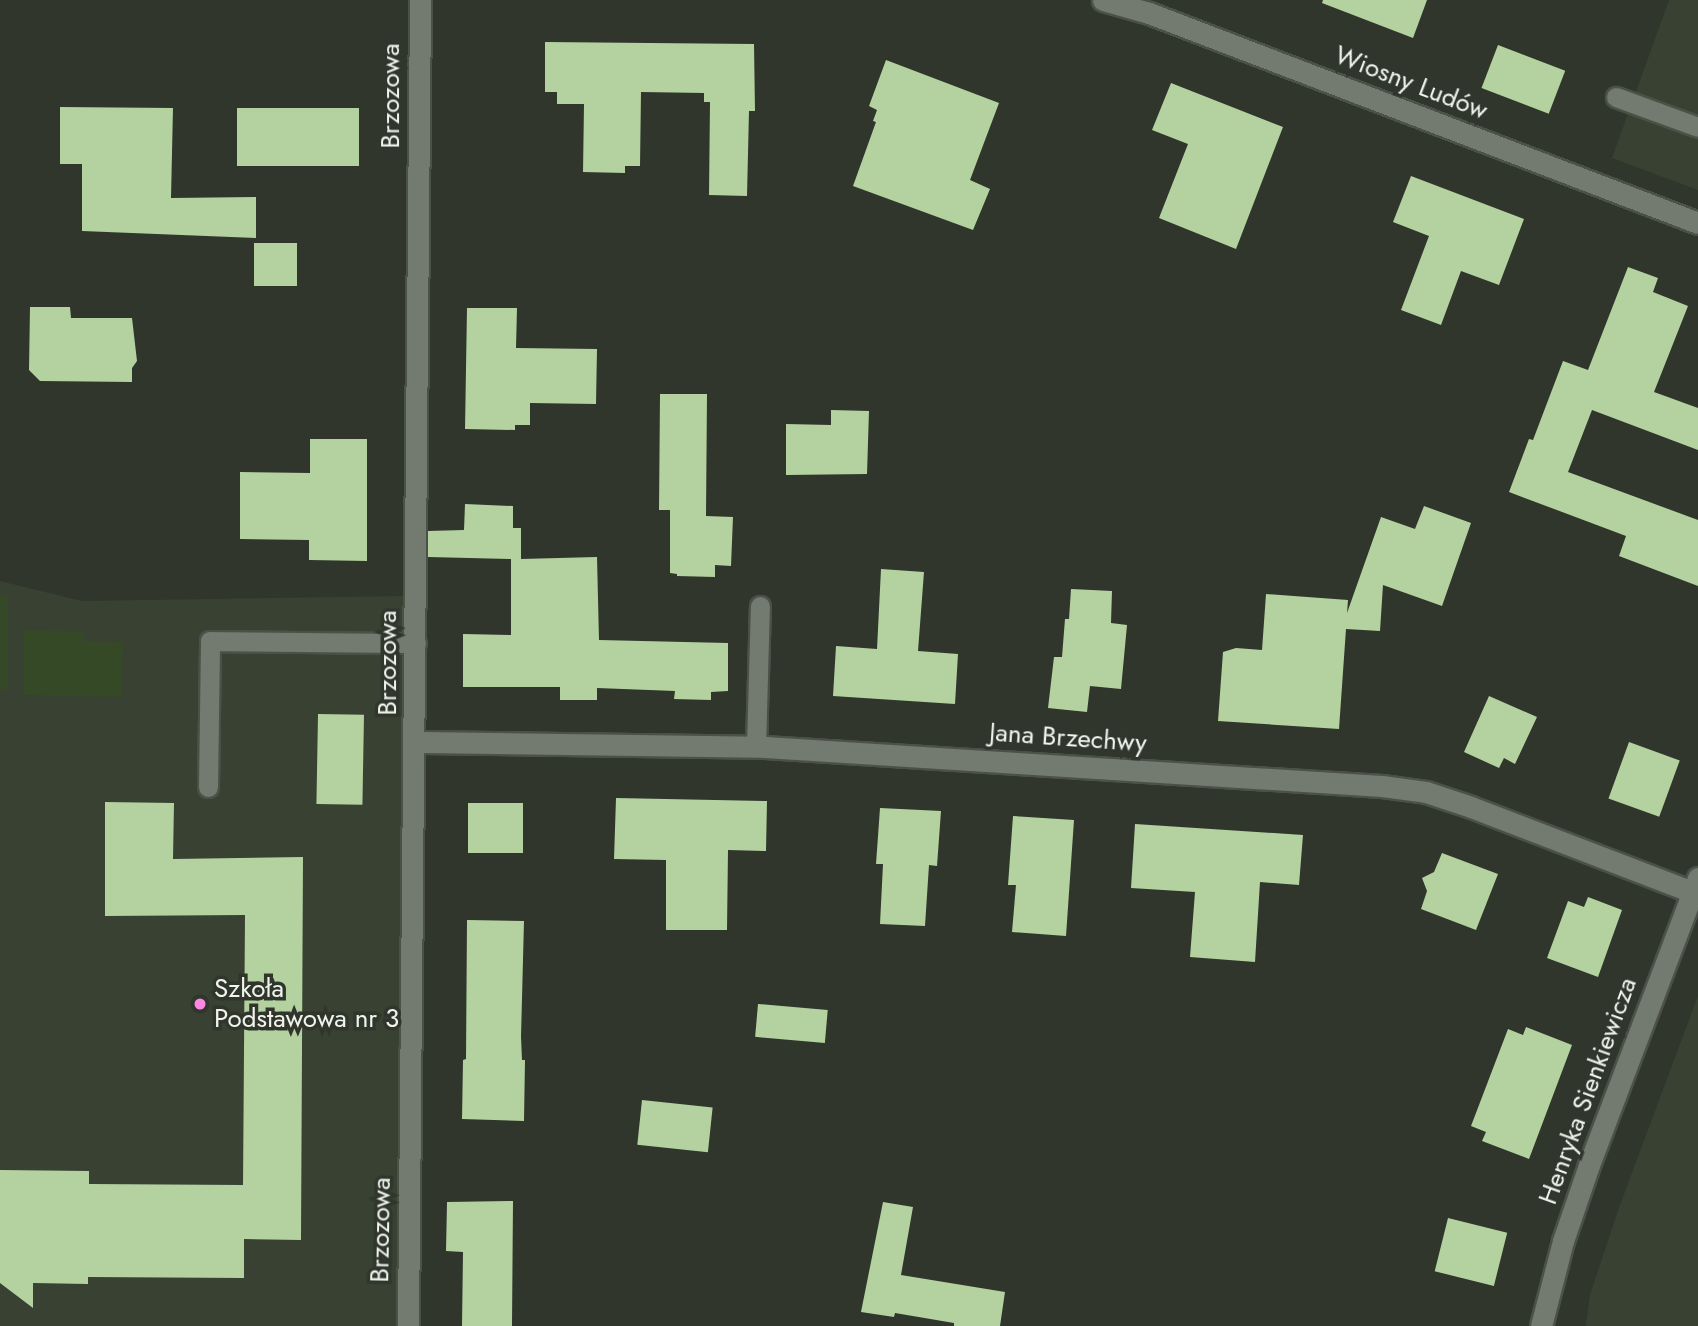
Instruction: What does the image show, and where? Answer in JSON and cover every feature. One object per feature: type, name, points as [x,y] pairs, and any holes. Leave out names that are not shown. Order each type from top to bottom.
[{"type":"street","name":"Brzozowa","points":[[408,1326],[420,0]]},
{"type":"street","name":"Wiosny Ludów","points":[[1115,1],[1698,223]]},
{"type":"street","name":"Jana Brzechwy","points":[[415,742],[756,747],[1328,782],[1426,792],[1696,888]]},
{"type":"street","name":"Henryka Sienkiewicza","points":[[1541,1326],[1563,1241],[1589,1165],[1696,888]]},
{"type":"lane","points":[[1616,97],[1698,127]]},
{"type":"lane","points":[[756,747],[760,606]]},
{"type":"lane","points":[[208,787],[210,641],[416,643]]},
{"type":"shaded area","points":[[1669,0],[1698,0],[1698,190],[1612,158]]},
{"type":"shaded area","name":"Szkoła Podstawowa nr 3","points":[[0,581],[82,601],[404,596],[397,1326],[0,1326]]},
{"type":"shaded area","points":[[1698,996],[1698,1326],[1586,1326],[1590,1295],[1620,1205]]},
{"type":"green space","points":[[0,596],[8,596],[8,689],[0,689]]},
{"type":"green space","points":[[24,630],[84,631],[84,641],[123,642],[122,697],[23,695]]},
{"type":"building","points":[[1323,0],[1427,0],[1413,38],[1322,3]]},
{"type":"building","points":[[545,42],[754,44],[755,111],[749,111],[747,196],[709,195],[710,102],[704,102],[704,93],[641,92],[640,166],[625,166],[625,173],[583,172],[584,104],[557,104],[557,92],[545,92]]},
{"type":"building","points":[[1498,45],[1565,71],[1549,114],[1482,88]]},
{"type":"building","points":[[886,60],[999,103],[970,180],[990,189],[973,230],[853,186],[876,122],[873,121],[877,110],[869,106]]},
{"type":"building","points":[[1171,83],[1283,127],[1236,249],[1159,218],[1188,144],[1152,130]]},
{"type":"building","points":[[60,107],[173,108],[171,198],[256,197],[256,238],[82,231],[82,164],[60,164]]},
{"type":"building","points":[[237,108],[359,108],[359,166],[237,166]]},
{"type":"building","points":[[1411,176],[1524,219],[1499,285],[1461,271],[1441,325],[1401,310],[1429,236],[1393,222]]},
{"type":"building","points":[[254,243],[297,243],[297,286],[254,286]]},
{"type":"building","points":[[1628,267],[1658,278],[1653,292],[1688,306],[1654,392],[1698,408],[1698,450],[1592,410],[1568,472],[1698,520],[1698,586],[1619,556],[1626,536],[1509,492],[1529,439],[1533,440],[1563,361],[1588,370]]},
{"type":"building","points":[[30,307],[70,307],[71,318],[132,318],[137,361],[132,368],[132,382],[40,381],[29,370]]},
{"type":"building","points":[[467,308],[517,308],[516,348],[597,349],[596,404],[530,403],[530,425],[515,425],[515,430],[465,429]]},
{"type":"building","points":[[660,394],[707,394],[706,516],[733,517],[731,566],[715,565],[715,577],[677,576],[670,573],[670,510],[659,510]]},
{"type":"building","points":[[831,410],[869,411],[867,474],[786,475],[786,424],[831,425]]},
{"type":"building","points":[[310,439],[367,439],[367,561],[309,560],[309,540],[240,539],[240,472],[310,473]]},
{"type":"building","points":[[465,504],[513,506],[513,528],[521,528],[521,559],[597,557],[599,640],[728,643],[728,691],[711,692],[711,700],[674,699],[675,691],[597,688],[597,700],[560,700],[560,687],[463,687],[463,634],[511,635],[511,559],[428,557],[428,531],[464,530]]},
{"type":"building","points":[[1424,506],[1471,523],[1442,606],[1383,585],[1380,631],[1346,629],[1339,729],[1218,721],[1223,652],[1236,648],[1262,650],[1266,594],[1348,600],[1347,613],[1381,517],[1415,529]]},
{"type":"building","points":[[881,569],[924,572],[918,651],[958,654],[955,704],[833,696],[836,646],[877,649]]},
{"type":"building","points":[[1071,589],[1112,591],[1111,623],[1127,625],[1121,689],[1090,686],[1087,712],[1048,708],[1054,657],[1062,657]]},
{"type":"building","points":[[1489,696],[1537,717],[1515,764],[1504,758],[1499,768],[1464,752]]},
{"type":"building","points":[[318,714],[364,715],[362,805],[316,804]]},
{"type":"building","points":[[1629,742],[1680,760],[1659,817],[1608,798]]},
{"type":"building","points":[[616,798],[767,801],[766,851],[728,850],[727,930],[666,930],[666,860],[614,859]]},
{"type":"building","points":[[105,802],[174,803],[173,859],[303,857],[301,1240],[244,1239],[244,1278],[88,1277],[88,1284],[33,1283],[33,1308],[0,1283],[0,1170],[89,1171],[89,1184],[243,1185],[245,915],[105,916]]},
{"type":"building","points":[[468,803],[523,803],[523,853],[468,853]]},
{"type":"building","points":[[880,808],[941,811],[937,866],[929,865],[925,926],[880,924],[883,864],[876,864]]},
{"type":"building","points":[[1013,816],[1074,820],[1066,936],[1012,932],[1016,885],[1008,885]]},
{"type":"building","points":[[1135,824],[1303,835],[1299,885],[1260,882],[1255,962],[1190,957],[1195,892],[1131,888]]},
{"type":"building","points":[[1442,853],[1498,874],[1476,930],[1421,909],[1427,891],[1422,878],[1434,872]]},
{"type":"building","points":[[1588,897],[1622,910],[1598,977],[1547,958],[1568,901],[1584,907]]},
{"type":"building","points":[[467,920],[524,921],[521,1037],[522,1060],[525,1060],[524,1121],[462,1119],[463,1060],[466,1059]]},
{"type":"building","points":[[758,1004],[828,1010],[825,1043],[755,1037]]},
{"type":"building","points":[[1526,1027],[1572,1045],[1529,1159],[1482,1141],[1486,1132],[1471,1126],[1508,1029],[1523,1035]]},
{"type":"building","points":[[642,1100],[713,1107],[708,1152],[637,1145]]},
{"type":"building","points":[[513,1201],[512,1326],[462,1326],[463,1252],[446,1251],[447,1202]]},
{"type":"building","points":[[883,1202],[913,1207],[901,1275],[1005,1292],[1000,1326],[954,1326],[954,1323],[895,1313],[894,1317],[861,1312]]},
{"type":"building","points":[[1448,1218],[1507,1233],[1494,1286],[1435,1271]]},
{"type":"place","name":"Szkoła Podstawowa nr 3","points":[[200,1004]]}]
